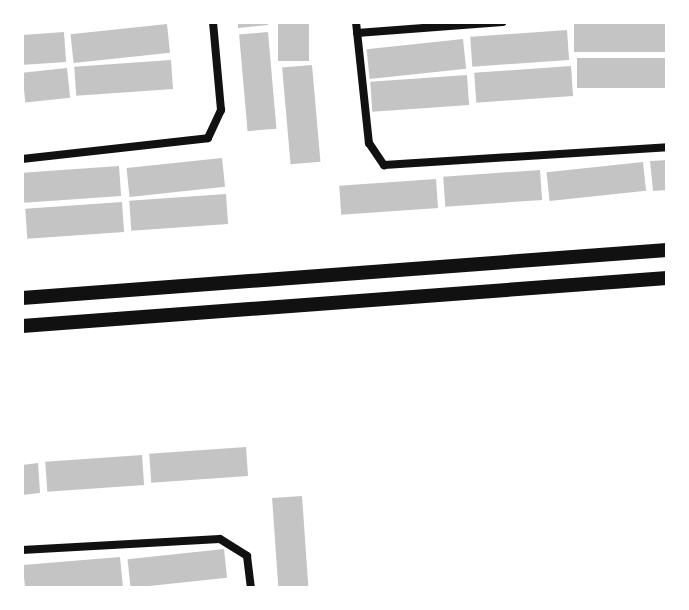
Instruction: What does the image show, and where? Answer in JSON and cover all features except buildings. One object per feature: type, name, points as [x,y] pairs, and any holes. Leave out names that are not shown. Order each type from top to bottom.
[{"type":"street","points":[[22,159],[208,138],[221,110],[213,22]]},
{"type":"street","points":[[356,22],[369,143],[376,160],[393,168],[667,147]]},
{"type":"street","points":[[357,33],[503,22]]},
{"type":"street","points":[[22,298],[667,250]]},
{"type":"street","points":[[22,326],[667,278]]},
{"type":"street","points":[[22,550],[220,539],[247,556],[251,588]]}]
